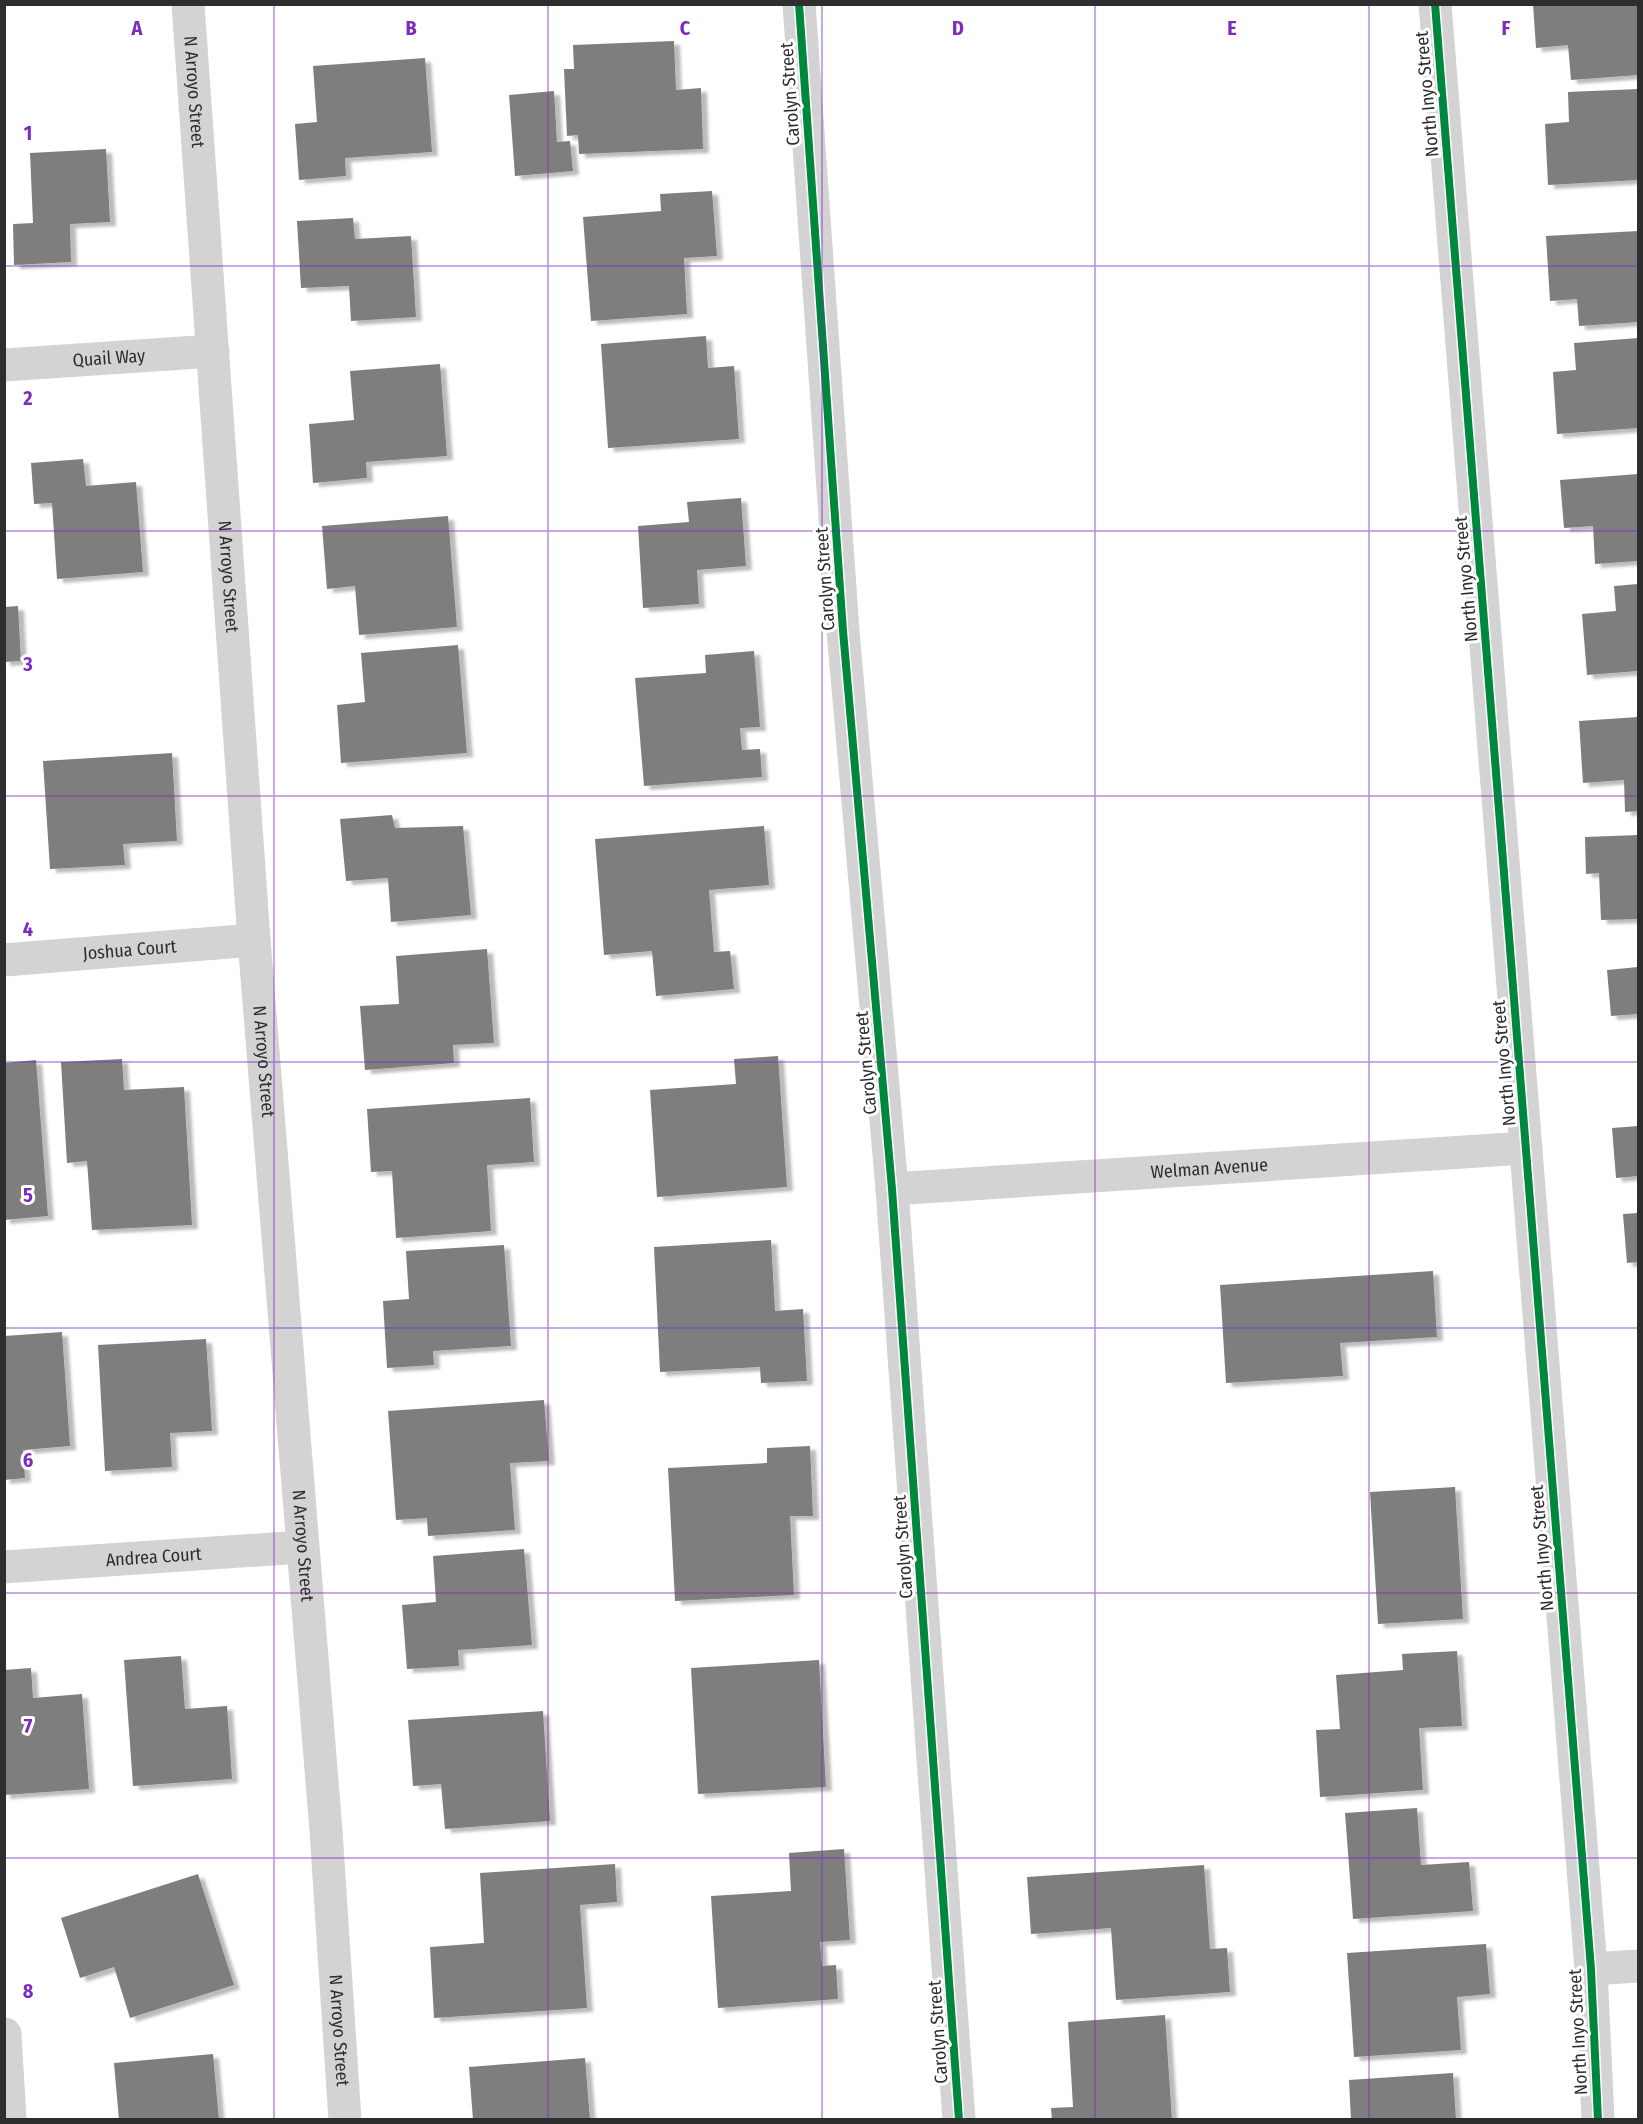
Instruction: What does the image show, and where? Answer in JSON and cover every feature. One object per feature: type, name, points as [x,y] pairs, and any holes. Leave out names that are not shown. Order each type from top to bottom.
[{"type":"street","name":"N Arroyo Street","points":[[188,4],[254,940],[327,1842],[345,2120]]},
{"type":"street","name":"Carolyn Street","points":[[799,4],[843,631],[892,1188],[959,2120]]},
{"type":"street","name":"North Inyo Street","points":[[1435,4],[1591,1969],[1598,2120]]},
{"type":"street","name":"Quail Way","points":[[4,365],[213,351]]},
{"type":"street","name":"Joshua Court","points":[[4,960],[254,940]]},
{"type":"street","name":"Welman Avenue","points":[[892,1188],[1526,1148]]},
{"type":"street","name":"Andrea Court","points":[[4,1567],[302,1547]]},
{"type":"street","points":[[1591,1969],[1638,1966]]},
{"type":"street","points":[[5,2034],[10,2120]]},
{"type":"building","points":[[1533,4],[1638,4],[1638,75],[1571,80],[1568,45],[1536,48]]},
{"type":"building","points":[[674,41],[676,90],[701,88],[703,149],[579,154],[578,135],[567,136],[564,69],[574,69],[573,45]]},
{"type":"building","points":[[425,58],[432,152],[345,158],[346,176],[299,180],[295,124],[317,122],[313,66]]},
{"type":"building","points":[[1638,89],[1638,180],[1548,185],[1545,124],[1569,122],[1568,92]]},
{"type":"building","points":[[554,91],[557,142],[570,141],[573,171],[515,176],[509,95]]},
{"type":"building","points":[[106,149],[110,222],[70,224],[71,262],[14,265],[13,224],[33,223],[30,153]]},
{"type":"building","points":[[712,191],[717,256],[684,258],[687,314],[591,321],[583,217],[661,211],[660,194]]},
{"type":"building","points":[[353,218],[355,239],[411,236],[416,317],[351,321],[349,286],[301,288],[297,221]]},
{"type":"building","points":[[1638,231],[1638,322],[1579,326],[1577,299],[1550,301],[1546,236]]},
{"type":"building","points":[[706,336],[708,368],[734,366],[739,439],[608,448],[601,344]]},
{"type":"building","points":[[1638,338],[1638,428],[1557,434],[1553,372],[1576,370],[1574,343]]},
{"type":"building","points":[[440,364],[447,456],[366,462],[367,478],[313,483],[309,424],[354,420],[350,371]]},
{"type":"building","points":[[83,459],[86,486],[136,482],[143,572],[57,579],[52,503],[34,504],[31,463]]},
{"type":"building","points":[[1638,474],[1638,561],[1595,564],[1593,526],[1564,528],[1560,480]]},
{"type":"building","points":[[741,498],[746,566],[697,570],[699,604],[643,608],[638,526],[689,522],[687,502]]},
{"type":"building","points":[[448,516],[457,627],[359,635],[355,586],[327,589],[322,526]]},
{"type":"building","points":[[1638,584],[1638,671],[1587,675],[1582,614],[1616,611],[1614,586]]},
{"type":"building","points":[[18,606],[21,661],[4,662],[4,607]]},
{"type":"building","points":[[458,645],[467,753],[341,763],[337,705],[365,702],[361,653]]},
{"type":"building","points":[[754,651],[760,727],[740,728],[742,750],[760,749],[762,777],[644,786],[635,678],[706,673],[705,655]]},
{"type":"building","points":[[1638,717],[1638,811],[1625,812],[1624,780],[1583,783],[1579,721]]},
{"type":"building","points":[[172,753],[177,841],[123,844],[125,865],[50,869],[43,761]]},
{"type":"building","points":[[392,815],[395,828],[463,826],[471,915],[391,922],[388,878],[346,881],[340,819]]},
{"type":"building","points":[[764,826],[769,885],[709,890],[714,952],[730,951],[734,989],[656,996],[652,951],[604,955],[595,839]]},
{"type":"building","points":[[1638,835],[1638,919],[1601,920],[1599,873],[1586,874],[1585,837]]},
{"type":"building","points":[[487,949],[494,1043],[453,1045],[454,1063],[365,1070],[360,1006],[399,1004],[396,956]]},
{"type":"building","points":[[1638,967],[1638,1014],[1611,1016],[1607,970]]},
{"type":"building","points":[[778,1056],[787,1187],[657,1197],[650,1090],[736,1084],[734,1059]]},
{"type":"building","points":[[122,1059],[124,1090],[184,1087],[192,1225],[92,1230],[87,1161],[67,1163],[61,1062]]},
{"type":"building","points":[[36,1060],[48,1216],[4,1220],[4,1063]]},
{"type":"building","points":[[530,1098],[534,1162],[487,1165],[491,1231],[396,1238],[392,1171],[371,1172],[367,1109]]},
{"type":"building","points":[[1638,1126],[1638,1176],[1616,1178],[1612,1128]]},
{"type":"building","points":[[1638,1213],[1638,1262],[1627,1263],[1623,1214]]},
{"type":"building","points":[[771,1240],[775,1311],[803,1309],[807,1381],[761,1383],[760,1367],[660,1372],[654,1247]]},
{"type":"building","points":[[504,1245],[511,1346],[433,1351],[434,1365],[387,1368],[383,1301],[409,1299],[406,1251]]},
{"type":"building","points":[[1433,1271],[1437,1337],[1340,1343],[1343,1376],[1226,1383],[1220,1285]]},
{"type":"building","points":[[62,1332],[70,1446],[23,1450],[25,1478],[4,1480],[4,1336]]},
{"type":"building","points":[[206,1339],[212,1431],[170,1433],[172,1467],[105,1471],[98,1345]]},
{"type":"building","points":[[544,1400],[549,1461],[510,1463],[515,1530],[428,1536],[427,1518],[396,1520],[388,1411]]},
{"type":"building","points":[[810,1446],[813,1516],[790,1516],[794,1595],[675,1601],[668,1468],[767,1463],[767,1448]]},
{"type":"building","points":[[1455,1487],[1463,1619],[1378,1624],[1370,1492]]},
{"type":"building","points":[[524,1549],[532,1645],[458,1650],[459,1666],[407,1669],[402,1605],[436,1602],[433,1556]]},
{"type":"building","points":[[1457,1651],[1462,1726],[1419,1728],[1423,1790],[1320,1797],[1316,1730],[1340,1729],[1336,1675],[1403,1670],[1402,1654]]},
{"type":"building","points":[[181,1656],[185,1709],[227,1706],[232,1779],[133,1786],[124,1660]]},
{"type":"building","points":[[819,1660],[826,1787],[698,1794],[691,1668]]},
{"type":"building","points":[[31,1668],[33,1698],[82,1694],[89,1789],[4,1795],[4,1670]]},
{"type":"building","points":[[543,1711],[550,1821],[445,1829],[441,1784],[413,1786],[408,1720]]},
{"type":"building","points":[[1417,1808],[1421,1865],[1469,1862],[1473,1911],[1353,1919],[1345,1813]]},
{"type":"building","points":[[844,1849],[850,1940],[820,1942],[822,1966],[836,1965],[838,1999],[718,2008],[711,1896],[791,1891],[789,1853]]},
{"type":"building","points":[[615,1864],[617,1902],[580,1905],[587,2008],[434,2018],[430,1947],[484,1943],[480,1873]]},
{"type":"building","points":[[1204,1865],[1210,1949],[1227,1948],[1230,1992],[1116,2000],[1111,1928],[1031,1934],[1027,1877]]},
{"type":"building","points":[[198,1874],[234,1985],[130,2018],[114,1967],[80,1978],[61,1918]]},
{"type":"building","points":[[1486,1944],[1490,1994],[1457,1997],[1461,2050],[1354,2057],[1347,1953]]},
{"type":"building","points":[[1165,2015],[1172,2120],[1052,2120],[1051,2108],[1073,2107],[1068,2022]]},
{"type":"building","points":[[213,2054],[219,2120],[119,2120],[114,2063]]},
{"type":"building","points":[[585,2058],[590,2120],[473,2120],[469,2067]]},
{"type":"building","points":[[1453,2073],[1456,2120],[1351,2120],[1349,2080]]},
{"type":"cycle path","points":[[799,4],[843,631],[892,1189],[959,2120]]},
{"type":"cycle path","points":[[1435,4],[1591,1969],[1598,2120]]}]
